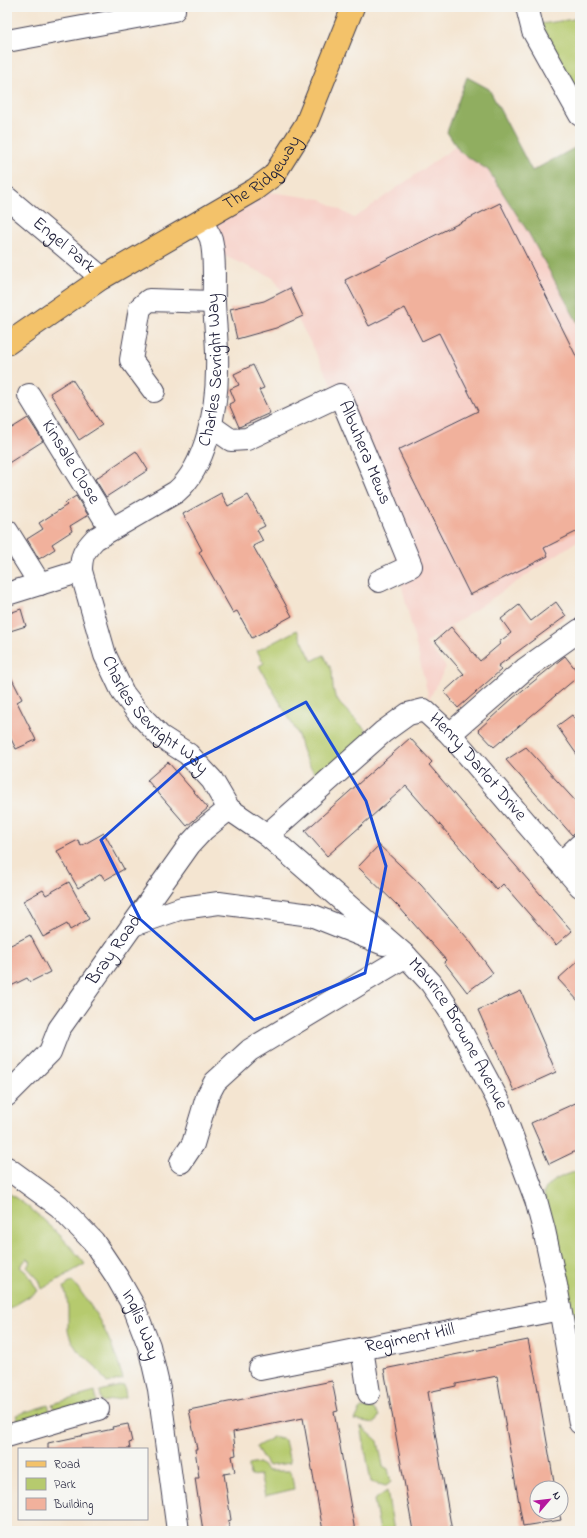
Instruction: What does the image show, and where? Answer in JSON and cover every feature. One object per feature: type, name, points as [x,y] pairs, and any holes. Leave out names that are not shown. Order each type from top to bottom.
[{"type":"main road","name":"The Ridgeway","points":[[7,344],[102,278],[254,190],[274,175],[306,124],[353,7]]},
{"type":"street","points":[[527,7],[533,31],[580,115]]},
{"type":"street","points":[[7,41],[174,10]]},
{"type":"street","name":"Engel Park","points":[[7,198],[102,278]]},
{"type":"street","name":"Charles Sevright Way","points":[[111,529],[176,492],[185,484],[196,466],[211,426],[217,370],[213,251],[210,238],[201,221]]},
{"type":"street","points":[[154,391],[131,360],[140,308],[149,300],[214,302]]},
{"type":"street","name":"Kinsale Close","points":[[29,395],[111,529]]},
{"type":"street","name":"Albuhera Mews","points":[[211,426],[231,440],[247,439],[340,395],[378,483],[411,566],[379,581]]},
{"type":"street","points":[[7,594],[81,571],[81,558],[85,549],[95,539],[111,529]]},
{"type":"street","points":[[7,531],[40,584]]},
{"type":"street","name":"Charles Sevright Way","points":[[81,571],[105,655],[123,693],[153,731],[188,754],[212,780],[229,809],[267,835],[406,956]]},
{"type":"street","points":[[450,734],[525,669],[580,630]]},
{"type":"street","name":"Henry Darlot Drive","points":[[267,835],[383,732],[408,714],[424,710],[450,734],[580,886]]},
{"type":"street","name":"Bray Road","points":[[7,1094],[50,1052],[59,1029],[190,844],[203,830],[229,809]]},
{"type":"street","points":[[561,863],[580,845]]},
{"type":"street","points":[[133,925],[182,908],[219,903],[311,915],[376,941],[406,956]]},
{"type":"street","name":"Maurice Browne Avenue","points":[[181,1162],[193,1144],[207,1097],[216,1082],[250,1050],[406,956],[432,983],[448,1008],[500,1104],[536,1200],[544,1230],[560,1309],[580,1423]]},
{"type":"street","name":"Inglis Way","points":[[7,1168],[59,1206],[93,1241],[117,1277],[134,1308],[149,1346],[159,1389],[178,1531]]},
{"type":"street","name":"Regiment Hill","points":[[260,1369],[560,1309]]},
{"type":"street","points":[[362,1349],[369,1393]]},
{"type":"street","points":[[7,1436],[98,1409]]},
{"type":"highlighted area","points":[[306,702],[366,801],[386,866],[365,973],[254,1020],[140,919],[101,840],[185,765]]},
{"type":"shaded area","points":[[475,133],[580,315],[580,539],[426,643],[446,667],[429,699],[373,466],[306,334],[274,278],[213,251],[201,221],[254,190],[321,199],[354,218]]},
{"type":"green space","points":[[580,18],[580,97],[541,24]]},
{"type":"green space","points":[[467,77],[489,89],[532,171],[580,145],[580,327],[528,232],[488,170],[460,152],[447,132]]},
{"type":"green space","points":[[297,630],[312,661],[324,655],[332,671],[335,696],[340,704],[365,729],[366,734],[318,777],[305,757],[298,734],[259,666],[264,663],[257,651]]},
{"type":"green space","points":[[580,1170],[580,1378],[544,1194],[546,1189],[553,1181]]},
{"type":"green space","points":[[7,1192],[49,1225],[85,1264],[42,1289],[39,1280],[27,1267],[31,1262],[27,1258],[20,1267],[28,1274],[38,1291],[7,1310]]},
{"type":"green space","points":[[72,1281],[89,1303],[103,1327],[123,1379],[107,1383],[94,1365],[78,1351],[72,1342],[68,1331],[67,1298],[64,1287]]},
{"type":"green space","points":[[124,1385],[126,1397],[102,1402],[100,1391]]},
{"type":"green space","points":[[95,1392],[97,1402],[55,1412],[52,1404]]},
{"type":"green space","points":[[48,1405],[51,1414],[19,1423],[16,1415]]},
{"type":"green space","points":[[361,1408],[373,1408],[379,1416],[375,1423],[355,1420]]},
{"type":"green space","points":[[361,1426],[378,1441],[383,1466],[388,1469],[391,1482],[386,1486],[371,1482]]},
{"type":"green space","points":[[273,1437],[285,1440],[290,1463],[268,1466],[256,1447]]},
{"type":"green space","points":[[259,1463],[268,1471],[291,1471],[294,1489],[265,1496],[260,1475],[250,1476],[249,1465]]},
{"type":"green space","points":[[387,1491],[394,1531],[380,1531],[374,1500]]},
{"type":"building","points":[[500,203],[580,364],[580,530],[544,548],[548,556],[470,595],[398,450],[478,411],[439,333],[422,341],[405,308],[369,326],[345,280]]},
{"type":"building","points":[[290,288],[303,316],[276,328],[237,339],[230,309],[264,301]]},
{"type":"building","points":[[253,365],[264,388],[259,390],[270,413],[239,427],[229,404],[235,401],[230,389],[239,385],[234,374]]},
{"type":"building","points":[[72,379],[102,425],[79,440],[50,393]]},
{"type":"building","points":[[28,418],[43,441],[7,464],[7,431]]},
{"type":"building","points":[[136,451],[148,470],[106,497],[95,479]]},
{"type":"building","points":[[221,493],[228,506],[248,495],[265,526],[257,530],[263,541],[253,546],[292,616],[252,638],[237,611],[233,613],[199,552],[202,550],[183,514]]},
{"type":"building","points":[[76,496],[88,515],[70,526],[72,531],[52,544],[55,549],[39,559],[27,539],[43,529],[39,523],[67,505],[65,503]]},
{"type":"building","points":[[556,602],[566,616],[498,666],[501,670],[458,708],[444,692],[464,674],[435,641],[451,627],[480,661],[500,644],[499,642],[511,633],[501,619],[519,605],[531,621]]},
{"type":"building","points":[[21,609],[26,626],[7,632],[7,614]]},
{"type":"building","points":[[565,656],[580,675],[494,747],[478,730],[513,698]]},
{"type":"building","points":[[7,669],[22,699],[17,702],[36,740],[16,749],[7,731]]},
{"type":"building","points":[[572,715],[580,727],[580,759],[557,726]]},
{"type":"building","points":[[410,738],[432,762],[429,765],[572,931],[556,945],[503,884],[497,890],[406,786],[327,856],[305,831]]},
{"type":"building","points":[[526,747],[580,806],[580,828],[572,835],[506,760]]},
{"type":"building","points":[[168,762],[208,808],[187,826],[147,780]]},
{"type":"building","points":[[104,833],[124,869],[105,880],[101,874],[78,888],[57,851],[78,840],[81,846]]},
{"type":"building","points":[[379,845],[421,885],[469,940],[493,973],[467,992],[444,962],[446,960],[399,907],[358,867]]},
{"type":"building","points":[[69,882],[89,919],[70,930],[67,924],[43,937],[23,901],[43,890],[46,895]]},
{"type":"building","points":[[30,935],[50,972],[30,982],[27,978],[7,988],[7,947]]},
{"type":"building","points":[[580,959],[580,1003],[558,979]]},
{"type":"building","points":[[521,991],[556,1072],[514,1091],[478,1010]]},
{"type":"building","points":[[580,1101],[580,1149],[549,1164],[531,1123]]},
{"type":"building","points":[[528,1340],[554,1480],[529,1480],[529,1520],[561,1520],[523,1526],[497,1376],[456,1384],[456,1386],[428,1392],[452,1531],[413,1531],[384,1369]]},
{"type":"building","points":[[332,1381],[338,1411],[334,1412],[355,1531],[323,1531],[303,1418],[233,1432],[236,1455],[232,1456],[235,1472],[224,1474],[231,1520],[228,1521],[230,1531],[203,1531],[195,1478],[199,1478],[195,1449],[197,1449],[189,1410]]},
{"type":"building","points":[[128,1424],[132,1442],[129,1443],[130,1448],[48,1448],[48,1443],[113,1429],[112,1427]]}]
